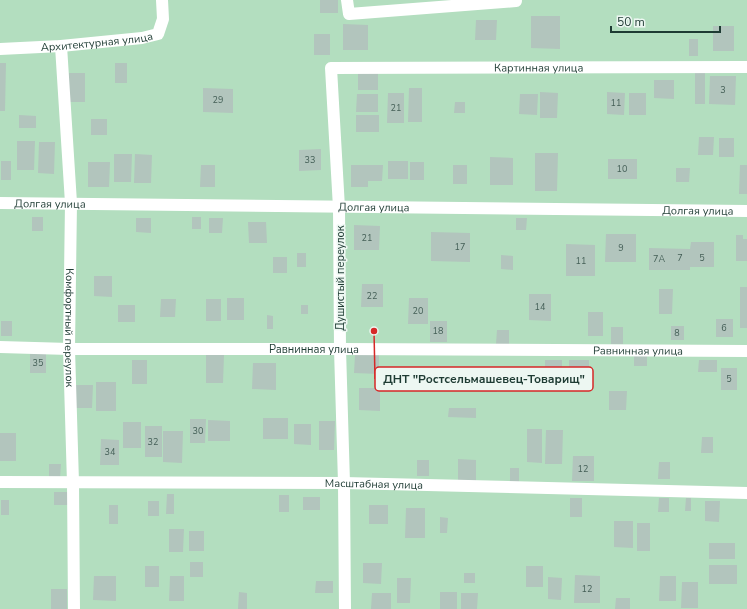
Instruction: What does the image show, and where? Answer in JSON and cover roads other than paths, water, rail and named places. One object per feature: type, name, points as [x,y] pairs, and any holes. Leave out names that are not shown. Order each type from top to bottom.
[{"type":"lane","name":"Архитектурная улица","points":[[0,50],[142,38],[158,34],[163,19],[162,0]]},
{"type":"lane","points":[[347,0],[349,14],[516,1]]},
{"type":"lane","name":"Комфортный переулок","points":[[61,46],[71,203],[69,349],[73,483],[74,609]]},
{"type":"lane","name":"Картинная улица","points":[[331,68],[747,67]]},
{"type":"lane","name":"Душистый переулок","points":[[331,68],[340,208],[340,349],[344,483],[345,609]]},
{"type":"lane","name":"Долгая улица","points":[[0,203],[340,208],[747,211]]},
{"type":"lane","name":"Равнинная улица","points":[[0,347],[69,349],[747,351]]},
{"type":"lane","name":"Масштабная улица","points":[[0,482],[344,483],[747,493]]},
{"type":"place","name":"ДНТ \"Ростсельмашевец-Товарищ\"","points":[[374,331]]}]
